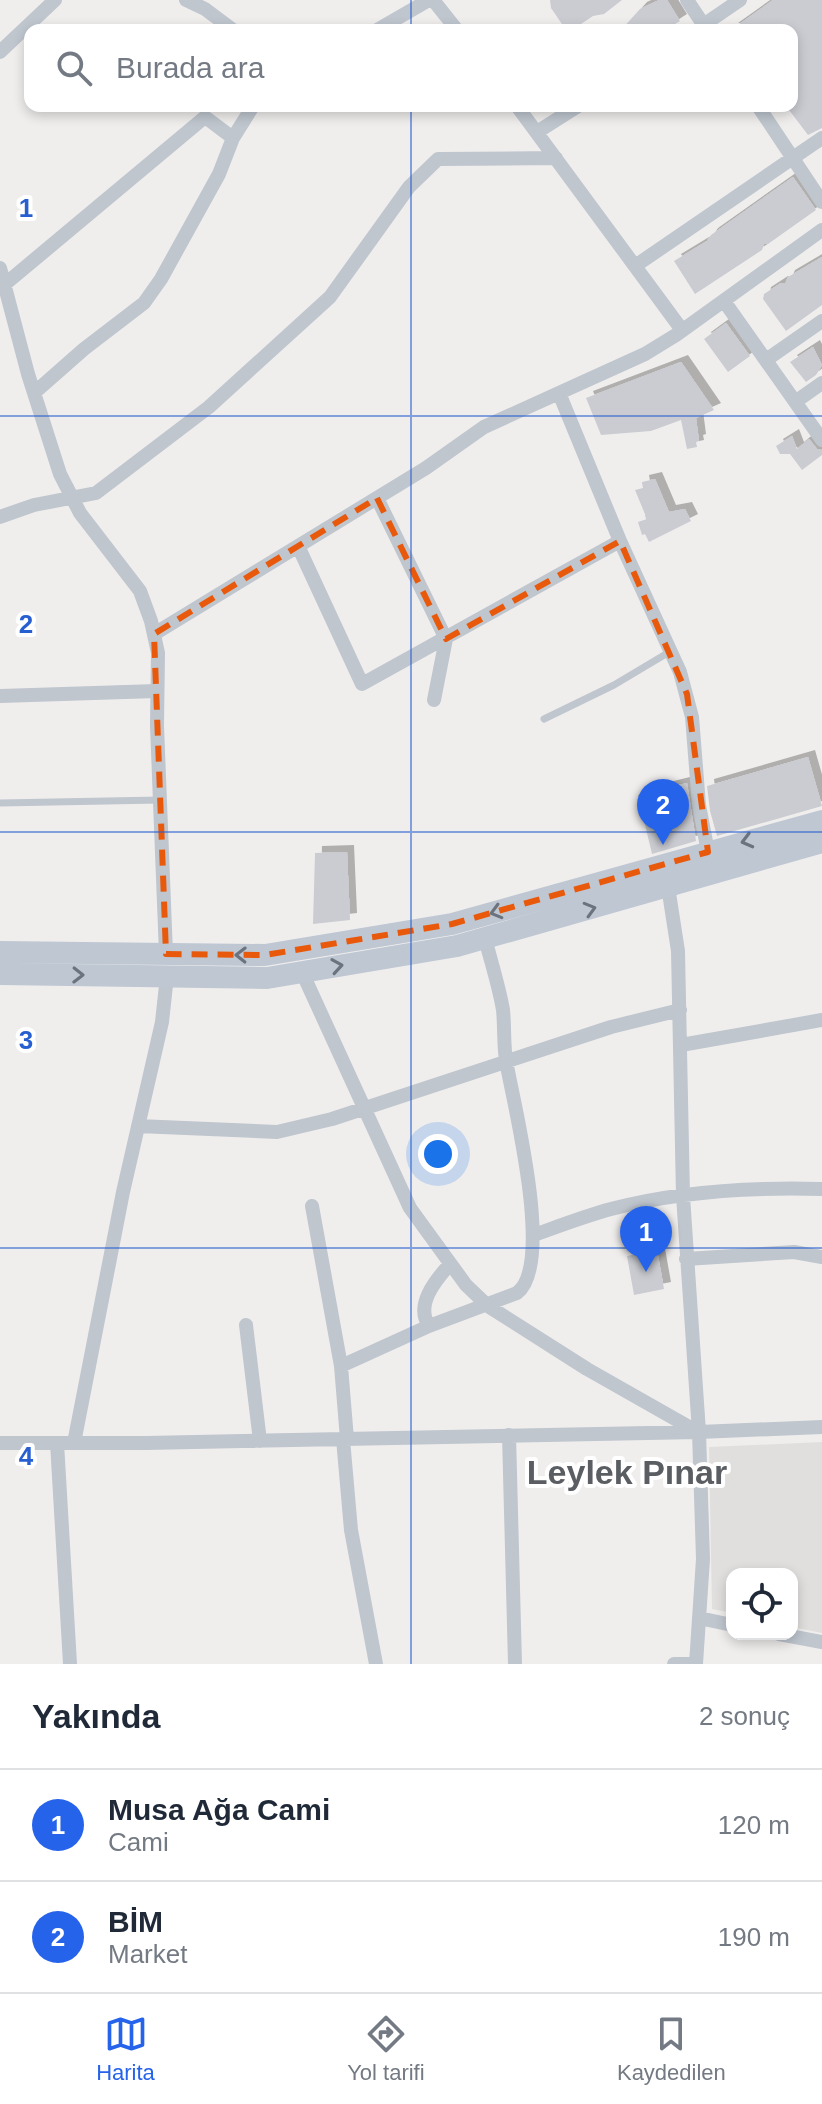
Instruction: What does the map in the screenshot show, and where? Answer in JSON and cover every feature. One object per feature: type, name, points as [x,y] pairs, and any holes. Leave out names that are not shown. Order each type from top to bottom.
[{"type":"main road","points":[[0,974],[166,965],[265,955],[452,924],[822,821]]},
{"type":"main road","points":[[0,952],[166,965],[267,978],[457,946],[822,842]]},
{"type":"street","points":[[30,24],[55,0]]},
{"type":"street","points":[[186,0],[225,24]]},
{"type":"street","points":[[388,24],[431,0],[452,24]]},
{"type":"street","points":[[687,0],[700,24]]},
{"type":"street","points":[[707,24],[740,0]]},
{"type":"street","points":[[0,52],[24,29]]},
{"type":"street","points":[[34,393],[73,357],[144,303],[161,279],[219,174],[233,138],[249,112]]},
{"type":"street","points":[[522,112],[682,330]]},
{"type":"street","points":[[537,132],[569,112]]},
{"type":"street","points":[[762,112],[822,202]]},
{"type":"street","points":[[4,285],[205,117],[233,138]]},
{"type":"street","points":[[635,266],[822,138]]},
{"type":"street","points":[[0,517],[34,505],[96,493],[209,407],[330,297],[409,187],[438,159],[556,158]]},
{"type":"street","points":[[154,634],[377,498],[484,427],[645,354],[822,230]]},
{"type":"street","points":[[0,268],[60,474],[72,499],[140,591],[158,653],[166,965],[162,1022],[74,1443]]},
{"type":"street","points":[[724,301],[822,440]]},
{"type":"street","points":[[766,360],[822,321]]},
{"type":"street","points":[[795,402],[822,383]]},
{"type":"street","points":[[559,393],[620,541],[684,683],[692,717],[699,805],[708,852]]},
{"type":"street","points":[[377,498],[446,639],[434,700]]},
{"type":"street","points":[[298,546],[362,684],[620,541]]},
{"type":"street","points":[[0,696],[157,691]]},
{"type":"street","points":[[664,864],[678,951],[683,1196],[699,1432],[703,1559],[696,1664],[674,1664]]},
{"type":"street","points":[[341,1366],[429,1326],[517,1293],[528,1282],[534,1235],[525,1163],[506,1062],[502,1008],[485,938]]},
{"type":"street","points":[[302,972],[410,1208],[466,1285],[488,1306],[587,1369],[699,1432]]},
{"type":"street","points":[[138,1126],[277,1132],[363,1109],[611,1027],[680,1010]]},
{"type":"street","points":[[681,1045],[822,1020]]},
{"type":"street","points":[[534,1235],[610,1209],[683,1196],[772,1188],[822,1189]]},
{"type":"street","points":[[312,1206],[341,1366],[351,1530],[376,1664]]},
{"type":"street","points":[[686,1259],[794,1252],[822,1257]]},
{"type":"street","points":[[429,1326],[424,1319],[425,1302],[449,1265]]},
{"type":"street","points":[[246,1325],[260,1441]]},
{"type":"street","points":[[0,1443],[260,1441],[822,1427]]},
{"type":"street","points":[[509,1435],[515,1664]]},
{"type":"street","points":[[57,1443],[70,1664]]},
{"type":"street","points":[[699,1618],[726,1624]]},
{"type":"street","points":[[798,1638],[822,1642]]},
{"type":"lane","points":[[544,719],[614,685],[671,651]]},
{"type":"lane","points":[[0,803],[160,800]]},
{"type":"highlighted area","points":[[377,498],[446,639],[620,541],[687,694],[708,852],[452,924],[265,955],[166,954],[154,634]]},
{"type":"shaded area","points":[[822,1442],[822,1633],[798,1628],[798,1568],[726,1568],[726,1612],[712,1609],[709,1447]]},
{"type":"building","points":[[550,0],[622,0],[604,14],[593,16],[581,24],[562,24],[551,8]]},
{"type":"building","points":[[659,0],[667,0],[680,21],[675,24],[626,24],[640,9]]},
{"type":"building","points":[[773,0],[822,0],[822,128],[808,135],[791,112],[798,112],[798,24],[739,24]]},
{"type":"building","points":[[793,177],[816,210],[695,294],[674,261],[707,241],[711,235]]},
{"type":"building","points":[[822,257],[822,305],[786,331],[763,299],[764,294],[781,283],[785,284],[788,277]]},
{"type":"building","points":[[726,323],[750,356],[728,372],[704,339]]},
{"type":"building","points":[[813,347],[822,365],[816,375],[806,382],[790,362]]},
{"type":"building","points":[[681,362],[714,410],[696,418],[697,447],[687,449],[681,420],[651,431],[601,435],[586,398]]},
{"type":"building","points":[[792,436],[797,449],[809,439],[817,449],[822,450],[822,455],[802,470],[790,454],[780,454],[776,446]]},
{"type":"building","points":[[655,479],[669,512],[685,509],[691,521],[649,542],[645,534],[642,535],[638,522],[647,519],[635,490],[643,488],[642,482]]},
{"type":"building","points":[[808,757],[822,806],[717,836],[707,786]]},
{"type":"building","points":[[687,783],[696,841],[652,854],[638,795]]},
{"type":"building","points":[[347,852],[350,920],[313,924],[315,853]]},
{"type":"building","points":[[657,1250],[664,1289],[634,1295],[627,1256]]},
{"type":"place","name":"BİM","points":[[663,845]]},
{"type":"place","name":"Musa Ağa Cami","points":[[646,1272]]},
{"type":"district","name":"Leylek Pınar","points":[[627,1472]]}]
